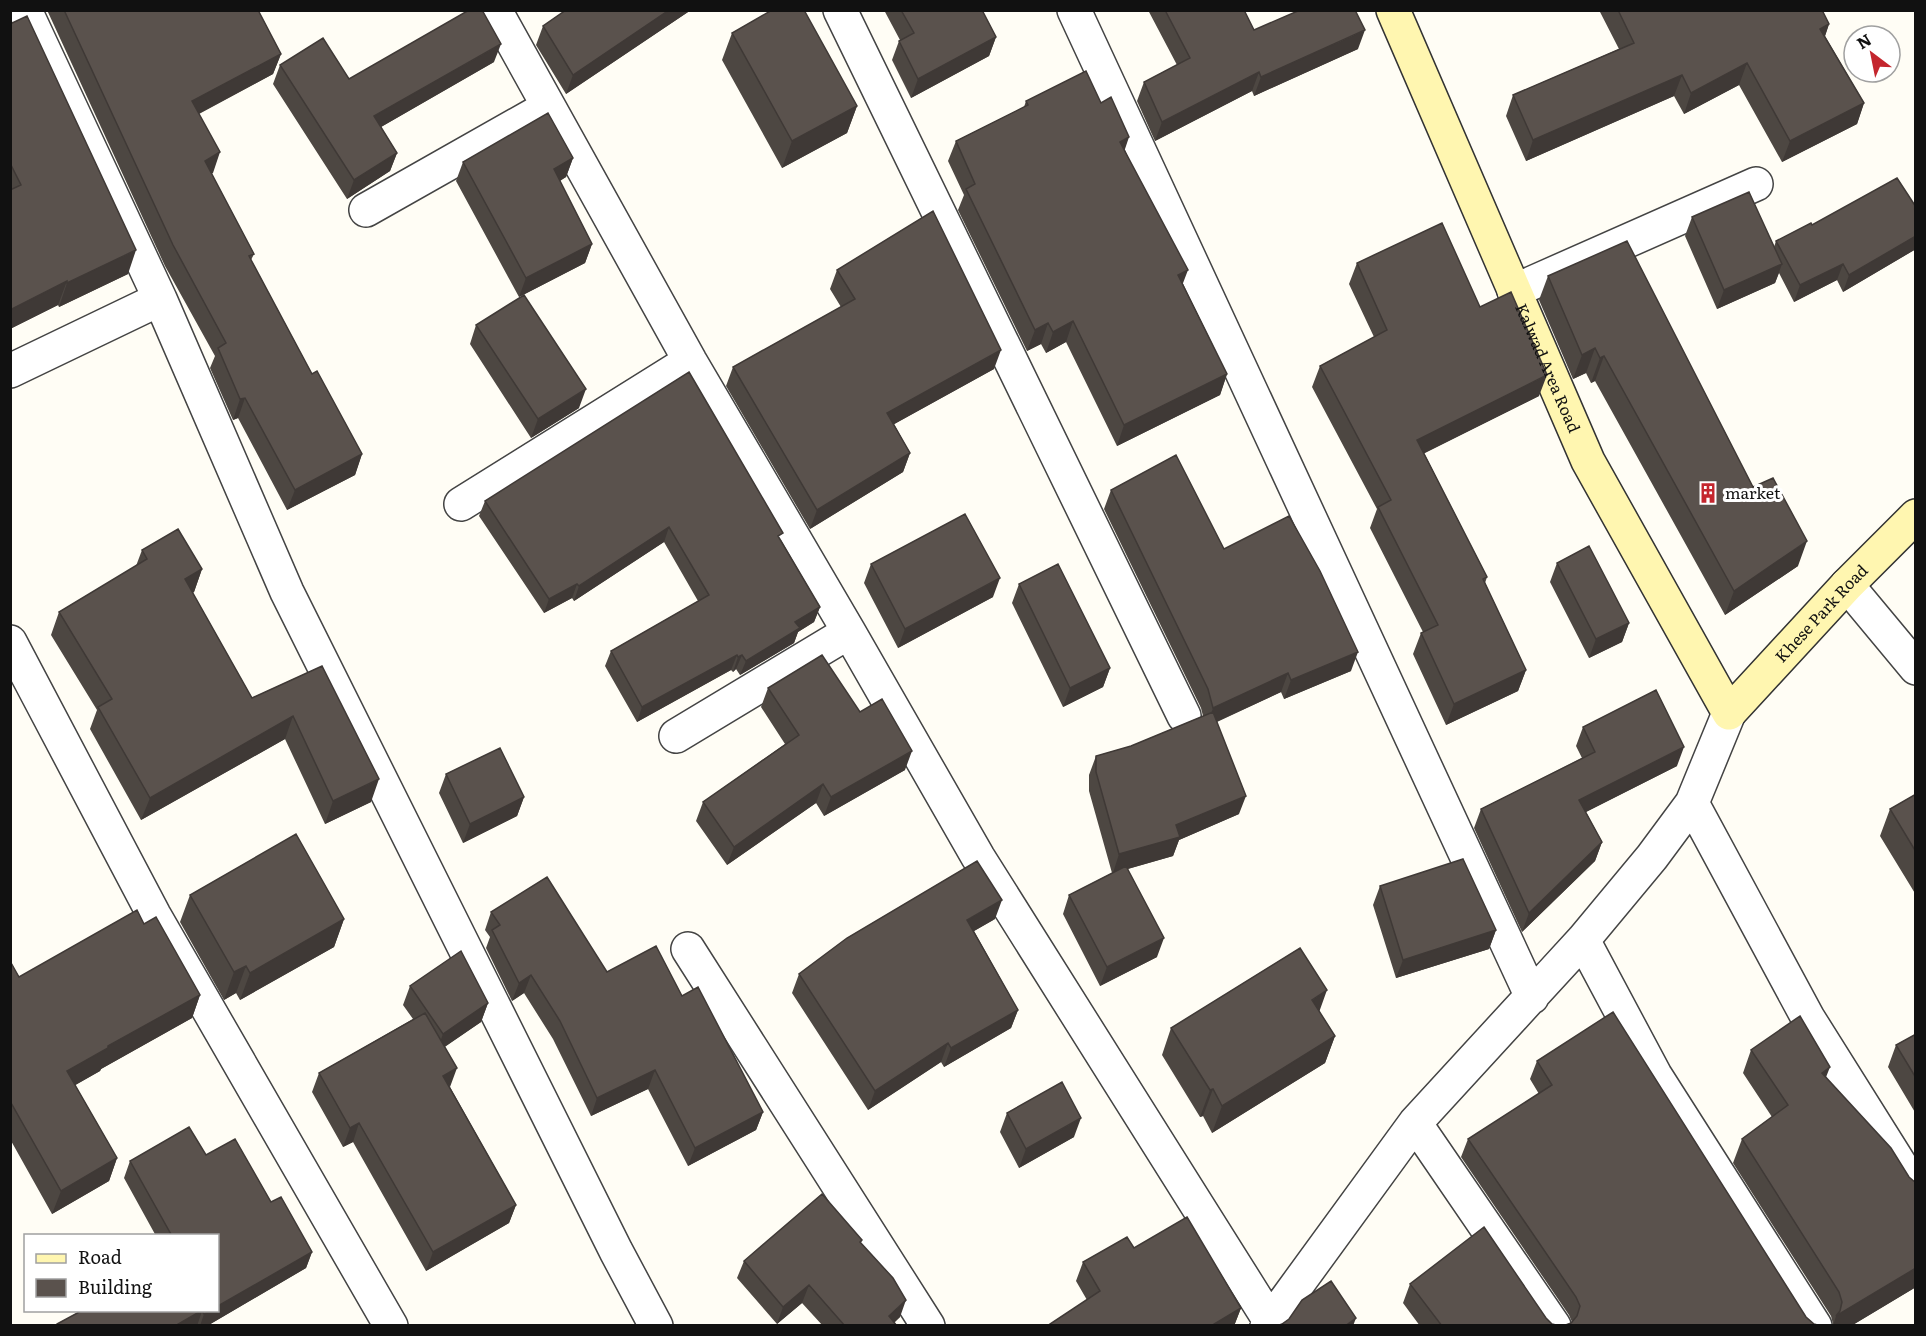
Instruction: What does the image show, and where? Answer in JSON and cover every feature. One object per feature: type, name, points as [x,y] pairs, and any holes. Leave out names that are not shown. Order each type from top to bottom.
[{"type":"street","points":[[25,10],[160,299],[286,592],[616,1251],[656,1326]]},
{"type":"street","points":[[495,10],[690,361],[978,857],[1269,1323],[1415,1123],[1532,998],[1652,857],[1692,802],[1729,713]]},
{"type":"street","points":[[840,10],[1184,716]]},
{"type":"street","points":[[1074,10],[1532,998]]},
{"type":"street","name":"Kalwad Area Road","points":[[1400,13],[1514,291],[1588,461],[1729,713]]},
{"type":"street","points":[[366,210],[549,107]]},
{"type":"street","points":[[1514,291],[1756,184]]},
{"type":"street","points":[[10,371],[160,299]]},
{"type":"street","points":[[460,504],[690,361]]},
{"type":"street","name":"Khese Park Road","points":[[1729,713],[1847,585],[1916,516]]},
{"type":"street","points":[[1847,585],[1916,669]]},
{"type":"street","points":[[676,736],[849,632]]},
{"type":"street","points":[[10,642],[154,915],[391,1326]]},
{"type":"street","points":[[1692,802],[1808,1018],[1916,1190]]},
{"type":"street","points":[[1583,940],[1655,1075],[1815,1326]]},
{"type":"street","points":[[688,949],[928,1326]]},
{"type":"street","points":[[1415,1123],[1554,1326]]},
{"type":"building","points":[[64,10],[258,10],[281,54],[192,101],[220,152],[205,161],[254,254],[249,256],[312,374],[317,371],[362,454],[295,490],[245,398],[240,399],[218,348],[226,343],[173,245]]},
{"type":"building","points":[[469,10],[482,10],[501,44],[374,116],[397,153],[354,180],[280,65],[323,38],[349,79]]},
{"type":"building","points":[[566,10],[669,10],[573,75],[543,26]]},
{"type":"building","points":[[772,10],[804,10],[857,106],[792,141],[732,33]]},
{"type":"building","points":[[901,10],[982,10],[996,37],[918,79],[899,41],[914,33]]},
{"type":"building","points":[[1165,10],[1244,10],[1254,30],[1300,10],[1355,10],[1365,30],[1261,77],[1259,72],[1162,122],[1144,82],[1190,58]]},
{"type":"building","points":[[1618,10],[1822,10],[1829,24],[1820,29],[1842,66],[1842,84],[1853,84],[1864,103],[1790,141],[1747,63],[1691,93],[1682,75],[1533,140],[1513,95],[1634,43]]},
{"type":"building","points":[[27,16],[136,250],[10,310],[10,190],[21,185],[10,163],[10,24]]},
{"type":"building","points":[[1086,71],[1101,103],[1111,97],[1129,137],[1120,142],[1188,270],[1178,275],[1227,374],[1124,425],[1073,321],[1053,332],[1048,323],[1035,330],[966,189],[975,184],[956,141],[1028,105],[1026,101]]},
{"type":"building","points":[[548,113],[573,158],[554,169],[592,244],[526,278],[463,162]]},
{"type":"building","points":[[1897,178],[1916,207],[1916,236],[1849,275],[1843,264],[1800,285],[1776,241],[1811,223],[1812,225]]},
{"type":"building","points":[[1749,192],[1782,264],[1724,290],[1692,217]]},
{"type":"building","points":[[933,211],[1001,350],[887,413],[910,453],[817,510],[733,367],[855,299],[837,270]]},
{"type":"building","points":[[1442,223],[1480,307],[1511,292],[1547,375],[1417,440],[1487,577],[1483,579],[1526,670],[1454,704],[1421,633],[1438,625],[1378,507],[1391,500],[1320,366],[1387,330],[1357,263]]},
{"type":"building","points":[[1627,241],[1753,487],[1773,478],[1807,541],[1734,591],[1604,356],[1600,358],[1595,348],[1582,355],[1548,276]]},
{"type":"building","points":[[524,295],[586,389],[538,419],[476,325]]},
{"type":"building","points":[[689,372],[783,533],[778,536],[820,607],[795,622],[800,628],[746,661],[742,655],[738,657],[737,655],[642,707],[611,651],[709,595],[669,527],[579,586],[577,584],[549,599],[485,501]]},
{"type":"building","points":[[1176,455],[1224,549],[1289,516],[1320,571],[1358,652],[1291,680],[1288,673],[1213,708],[1208,689],[1111,490]]},
{"type":"building","points":[[965,514],[1000,578],[905,629],[871,564]]},
{"type":"building","points":[[178,529],[202,569],[185,579],[252,698],[322,666],[379,779],[333,801],[293,716],[150,798],[98,707],[112,699],[59,612],[147,559],[142,550]]},
{"type":"building","points":[[1589,546],[1629,623],[1596,639],[1557,563]]},
{"type":"building","points":[[1058,564],[1110,668],[1070,688],[1019,584]]},
{"type":"building","points":[[822,655],[860,712],[882,699],[912,751],[831,797],[823,784],[734,847],[703,802],[799,735],[768,688]]},
{"type":"building","points":[[1656,690],[1684,747],[1579,800],[1602,842],[1529,913],[1481,809],[1595,752],[1583,727]]},
{"type":"building","points":[[1213,712],[1246,796],[1176,825],[1180,837],[1119,854],[1096,772],[1096,756],[1131,746]]},
{"type":"building","points":[[500,748],[524,797],[470,824],[446,774]]},
{"type":"building","points":[[1916,794],[1916,852],[1890,809]]},
{"type":"building","points":[[296,834],[344,919],[250,973],[246,966],[234,972],[190,895]]},
{"type":"building","points":[[1463,859],[1496,930],[1403,960],[1380,886]]},
{"type":"building","points":[[977,861],[1002,900],[967,920],[1018,1010],[951,1048],[948,1043],[875,1091],[799,974],[847,938]]},
{"type":"building","points":[[1126,866],[1164,938],[1107,967],[1069,895]]},
{"type":"building","points":[[547,877],[607,972],[656,946],[682,996],[698,987],[763,1112],[695,1148],[655,1070],[597,1098],[560,1021],[531,975],[519,983],[492,930],[500,925],[491,912]]},
{"type":"building","points":[[137,910],[144,924],[156,917],[200,995],[67,1071],[117,1158],[61,1191],[10,1101],[10,961],[19,977]]},
{"type":"building","points":[[1300,948],[1327,990],[1312,1000],[1335,1036],[1222,1106],[1171,1028]]},
{"type":"building","points":[[461,951],[488,1003],[443,1034],[410,986]]},
{"type":"building","points":[[1613,1012],[1806,1317],[1814,1324],[1821,1326],[1563,1326],[1571,1323],[1577,1316],[1580,1306],[1576,1297],[1468,1139],[1552,1085],[1537,1061]]},
{"type":"building","points":[[425,1013],[457,1068],[443,1076],[516,1205],[433,1252],[359,1123],[350,1128],[319,1073]]},
{"type":"building","points":[[1800,1016],[1830,1067],[1822,1073],[1891,1148],[1909,1177],[1916,1183],[1916,1268],[1836,1316],[1842,1302],[1839,1292],[1742,1139],[1788,1105],[1751,1050]]},
{"type":"building","points":[[1916,1034],[1916,1078],[1896,1045]]},
{"type":"building","points":[[1062,1082],[1081,1118],[1026,1149],[1007,1113]]},
{"type":"building","points":[[189,1127],[206,1155],[235,1139],[271,1202],[281,1197],[312,1252],[219,1305],[219,1234],[171,1234],[130,1161]]},
{"type":"building","points":[[822,1194],[862,1240],[860,1242],[893,1278],[906,1300],[889,1316],[897,1326],[845,1326],[809,1285],[783,1307],[744,1261]]},
{"type":"building","points":[[1187,1217],[1241,1308],[1211,1326],[1047,1326],[1100,1291],[1083,1262],[1127,1237],[1134,1248]]},
{"type":"building","points":[[1484,1227],[1546,1318],[1552,1324],[1560,1326],[1442,1326],[1410,1284]]},
{"type":"building","points":[[1331,1281],[1356,1318],[1345,1326],[1277,1326],[1289,1319],[1302,1300]]},
{"type":"building","points":[[79,1312],[199,1312],[175,1326],[57,1326]]},
{"type":"place","name":"market","points":[[1708,493]]}]
